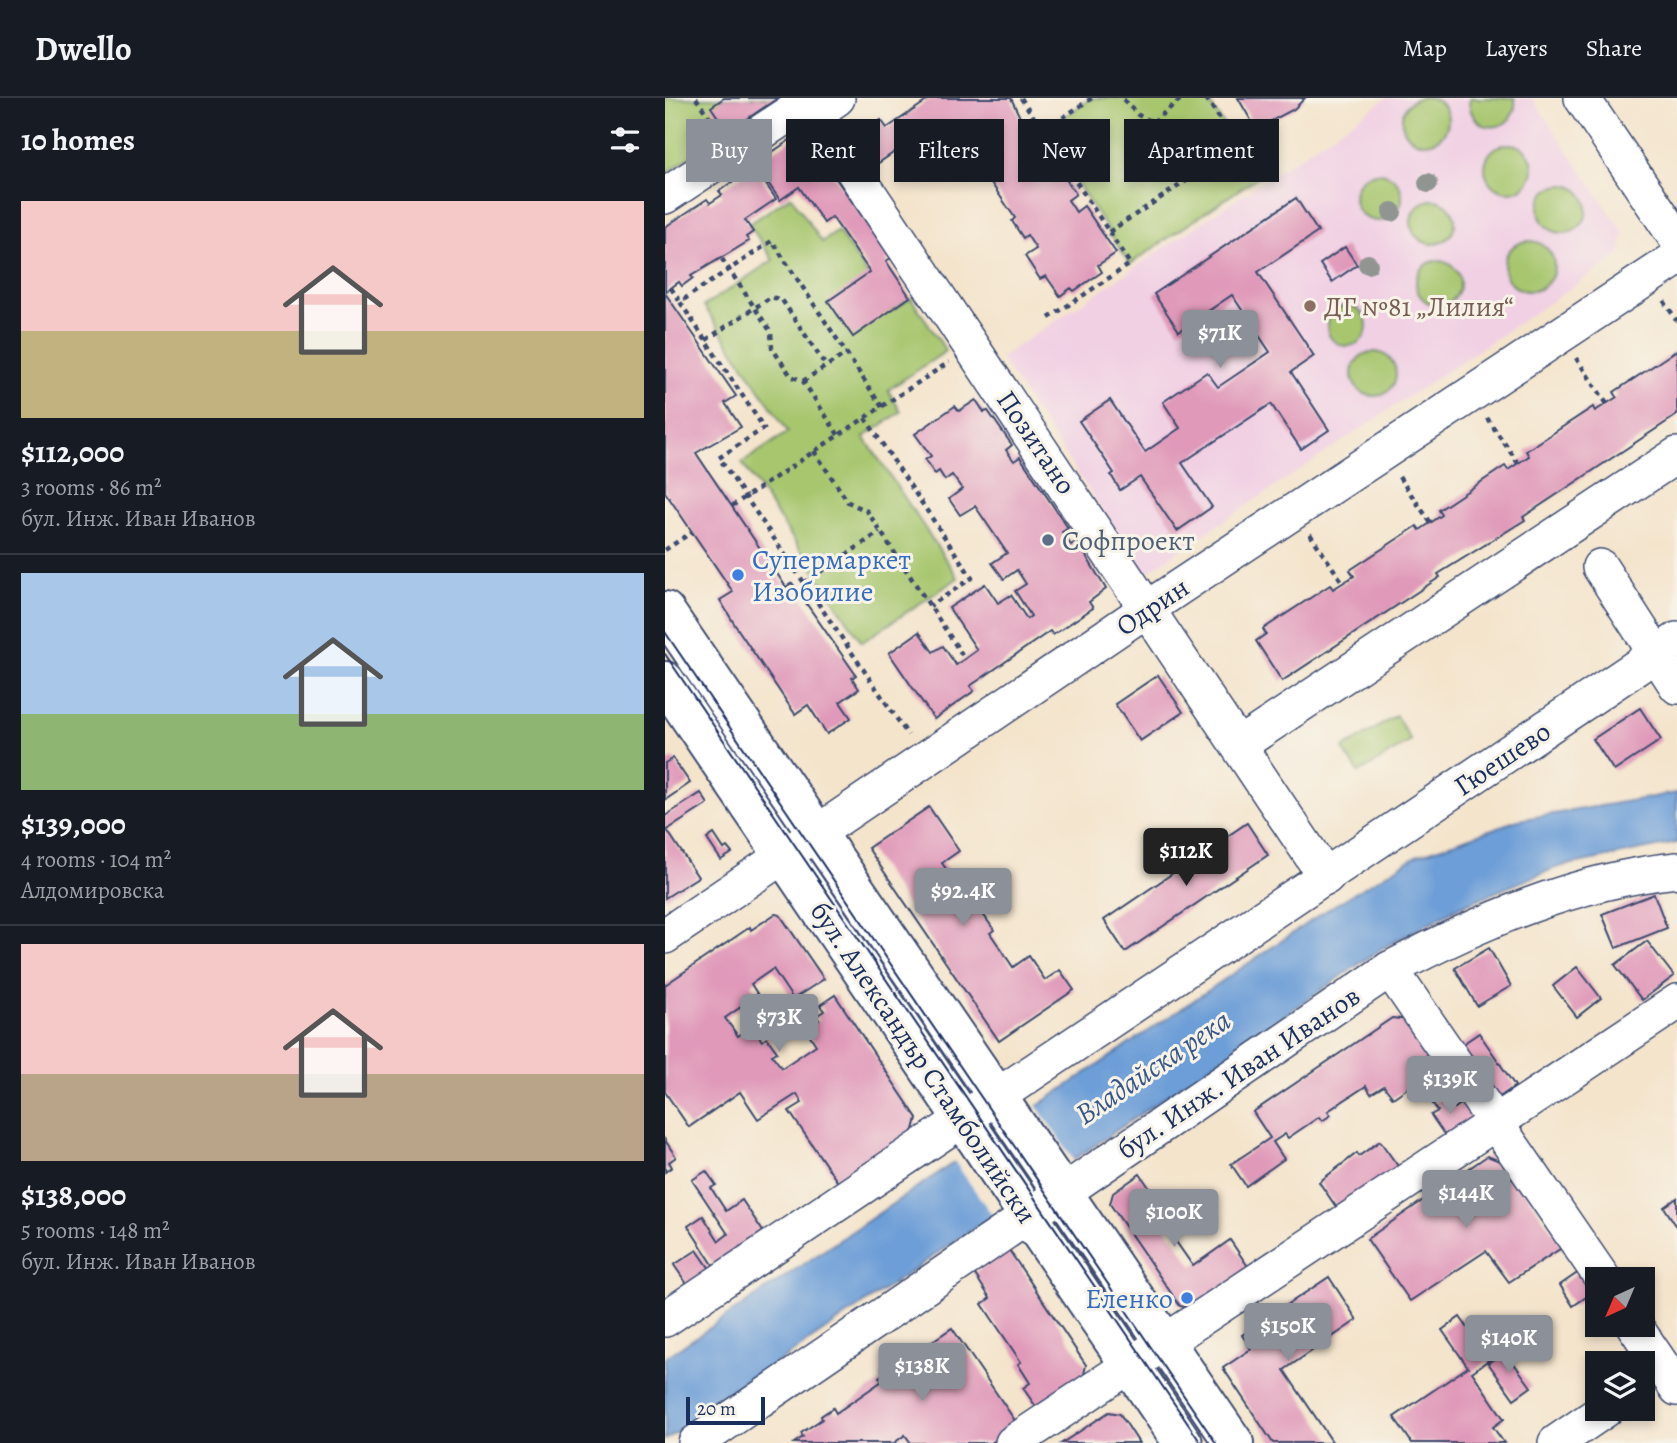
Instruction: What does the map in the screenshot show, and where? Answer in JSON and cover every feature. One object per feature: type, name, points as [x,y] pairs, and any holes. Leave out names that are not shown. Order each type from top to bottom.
[{"type":"main road","name":"бул. Александър Стамболийски","points":[[665,611],[1234,1443]]},
{"type":"main road","name":"бул. Александър Стамболийски","points":[[665,681],[1183,1443]]},
{"type":"street","points":[[1582,98],[1677,239]]},
{"type":"street","points":[[665,196],[792,112],[827,106]]},
{"type":"street","name":"Позитано","points":[[827,106],[973,346],[1327,877]]},
{"type":"street","name":"Одрин","points":[[665,936],[924,758],[1677,258]]},
{"type":"street","points":[[1239,744],[1677,455]]},
{"type":"street","points":[[1599,567],[1666,647],[1677,686]]},
{"type":"street","name":"Гюешево","points":[[1327,877],[1666,647]]},
{"type":"street","name":"бул. Инж. Иван Иванов","points":[[696,1443],[1060,1189],[1391,969],[1446,940],[1536,903],[1649,873],[1677,870]]},
{"type":"street","points":[[665,1319],[966,1127],[1327,877]]},
{"type":"street","points":[[1391,969],[1595,1267]]},
{"type":"street","points":[[1013,1443],[1677,1002]]},
{"type":"street","points":[[1641,1337],[1665,1376]]},
{"type":"street","points":[[1556,1443],[1589,1421]]},
{"type":"path","points":[[696,98],[710,119]]},
{"type":"path","points":[[1021,98],[1035,119]]},
{"type":"path","points":[[1061,119],[1092,98]]},
{"type":"path","points":[[1122,98],[1138,115],[1147,119]]},
{"type":"path","points":[[1157,119],[1182,98]]},
{"type":"path","points":[[1206,98],[1220,119]]},
{"type":"path","points":[[1049,318],[1130,264],[1076,182]]},
{"type":"path","points":[[1109,232],[1184,182]]},
{"type":"path","points":[[680,302],[772,241],[882,407]]},
{"type":"path","points":[[722,259],[771,332],[772,348],[791,376],[803,382],[839,436]]},
{"type":"path","points":[[671,288],[764,428],[719,458],[924,758]]},
{"type":"path","points":[[706,340],[771,298],[782,300],[826,366]]},
{"type":"path","points":[[1560,335],[1607,404]]},
{"type":"path","points":[[732,506],[973,346]]},
{"type":"path","points":[[803,382],[847,353]]},
{"type":"path","points":[[1471,394],[1518,463]]},
{"type":"path","points":[[865,418],[972,578],[930,606]]},
{"type":"path","points":[[814,452],[848,502],[867,511],[965,659]]},
{"type":"path","points":[[1383,453],[1431,523]]},
{"type":"path","points":[[1294,511],[1343,583]]},
{"type":"path","points":[[665,550],[692,532]]},
{"type":"path","points":[[804,583],[880,532]]},
{"type":"shaded area","name":"ДГ №81 „Лилия“","points":[[1387,98],[1532,98],[1624,233],[1620,255],[1145,574],[1000,358],[1262,182],[1279,182],[1279,171]]},
{"type":"green space","points":[[1425,97],[1434,98],[1441,104],[1447,111],[1447,129],[1441,136],[1434,142],[1425,143],[1416,142],[1409,136],[1403,129],[1402,120],[1403,111],[1409,104],[1416,98]]},
{"type":"green space","points":[[665,98],[778,98],[747,119],[686,119],[686,160],[665,174]]},
{"type":"green space","points":[[1092,98],[1206,98],[1220,119],[1124,119],[1124,182],[1250,182],[1130,264],[1076,182],[1110,182],[1110,119],[1061,119]]},
{"type":"green space","points":[[1469,98],[1515,98],[1514,110],[1502,125],[1484,125],[1476,120],[1471,111]]},
{"type":"green space","points":[[1509,144],[1526,151],[1533,168],[1526,185],[1509,192],[1492,185],[1485,168],[1492,151]]},
{"type":"green space","points":[[1378,173],[1395,180],[1402,197],[1395,214],[1378,221],[1361,214],[1354,197],[1361,180]]},
{"type":"green space","points":[[1563,185],[1580,192],[1587,209],[1580,226],[1563,233],[1546,226],[1539,209],[1546,192]]},
{"type":"green space","points":[[791,196],[822,242],[838,231],[892,311],[911,298],[946,351],[888,390],[901,412],[864,437],[958,578],[862,642],[742,463],[788,432],[704,306],[773,260],[749,224]]},
{"type":"green space","points":[[1433,200],[1442,201],[1449,206],[1454,213],[1454,231],[1449,238],[1442,243],[1433,244],[1424,243],[1417,238],[1412,231],[1411,222],[1412,213],[1417,206],[1424,201]]},
{"type":"green space","points":[[1529,241],[1546,249],[1554,266],[1546,283],[1529,291],[1512,283],[1504,266],[1512,249]]},
{"type":"green space","points":[[1438,261],[1447,262],[1454,267],[1459,274],[1459,292],[1454,299],[1447,304],[1438,305],[1429,304],[1422,299],[1417,292],[1416,283],[1417,274],[1422,267],[1429,262]]},
{"type":"green space","points":[[1347,306],[1355,307],[1361,312],[1366,318],[1366,334],[1361,340],[1355,345],[1347,346],[1339,345],[1333,340],[1328,334],[1327,326],[1328,318],[1333,312],[1339,307]]},
{"type":"green space","points":[[1374,352],[1383,353],[1390,358],[1395,365],[1395,383],[1390,390],[1383,395],[1374,396],[1365,395],[1358,390],[1353,383],[1352,374],[1353,365],[1358,358],[1365,353]]},
{"type":"green space","points":[[1396,716],[1411,741],[1359,773],[1343,749]]},
{"type":"water","name":"Владайска река","points":[[1677,793],[1677,843],[1558,867],[1461,906],[1384,947],[665,1440],[665,1358],[1333,906],[1416,856],[1518,820]]},
{"type":"pier","points":[[1034,1102],[1075,1162],[995,1219],[952,1158]]},
{"type":"building","points":[[724,98],[778,98],[747,119],[719,119],[711,107]]},
{"type":"building","points":[[931,98],[1011,98],[1021,119],[1018,119],[1018,182],[1068,182],[1076,194],[1068,200],[1076,212],[1084,206],[1116,253],[1098,265],[1102,272],[1074,291],[1071,288],[1060,296],[1046,276],[1040,279],[1025,256],[1036,249],[1027,235],[1023,238],[1012,221],[1015,218],[990,182],[1004,182],[1004,119],[900,119]]},
{"type":"building","points":[[1238,98],[1305,98],[1294,109],[1275,119],[1250,119]]},
{"type":"building","points":[[880,121],[887,128],[894,123],[894,152],[880,162]]},
{"type":"building","points":[[786,143],[786,182],[838,182],[891,258],[886,261],[910,297],[853,337],[828,301],[870,272],[832,217],[824,223],[799,187],[780,200],[768,182],[772,182],[772,152]]},
{"type":"building","points":[[732,182],[764,182],[776,199],[745,220],[753,232],[746,237],[749,241],[691,276],[693,278],[682,286],[679,282],[665,292],[665,227],[707,199],[710,203],[722,195],[719,191]]},
{"type":"building","points":[[1296,198],[1318,232],[1258,272],[1314,356],[1291,372],[1329,430],[1301,449],[1271,404],[1182,463],[1212,507],[1177,531],[1140,477],[1120,490],[1111,475],[1114,473],[1079,421],[1110,400],[1145,452],[1180,428],[1163,402],[1207,372],[1218,387],[1270,352],[1232,295],[1179,331],[1154,294]]},
{"type":"building","points":[[1345,247],[1357,265],[1332,282],[1320,264]]},
{"type":"building","points":[[665,293],[736,396],[725,403],[741,427],[696,453],[786,587],[792,583],[856,675],[852,678],[859,689],[840,702],[851,718],[827,734],[808,705],[795,714],[735,625],[720,600],[733,592],[665,492]]},
{"type":"building","points":[[1677,350],[1677,415],[1523,517],[1525,520],[1438,574],[1440,577],[1282,681],[1256,641],[1266,634],[1263,629],[1330,585],[1333,589],[1354,576],[1350,570],[1417,526],[1420,530],[1442,515],[1439,510],[1505,466],[1508,470],[1529,456],[1526,451],[1593,407],[1595,411],[1617,397],[1614,392]]},
{"type":"building","points":[[976,400],[984,412],[988,411],[1012,445],[1006,450],[1014,461],[1020,457],[1068,528],[1062,532],[1071,545],[1077,541],[1106,589],[1089,602],[1093,608],[1053,635],[1050,631],[970,686],[974,691],[934,719],[889,653],[919,632],[933,652],[943,646],[956,665],[977,650],[949,608],[985,584],[998,603],[1011,595],[1027,619],[1031,616],[1015,591],[1026,584],[1017,570],[1004,579],[992,563],[1007,553],[975,506],[960,515],[949,499],[962,489],[952,475],[945,480],[939,471],[935,474],[925,460],[931,456],[915,434],[955,406],[959,411]]},
{"type":"building","points":[[1158,675],[1183,712],[1140,741],[1115,704]]},
{"type":"building","points":[[1640,708],[1661,740],[1614,771],[1593,739]]},
{"type":"building","points":[[673,758],[690,783],[665,800],[665,763]]},
{"type":"building","points":[[701,793],[708,804],[667,830],[698,877],[665,898],[665,816]]},
{"type":"building","points":[[929,807],[959,851],[942,863],[965,897],[969,894],[994,930],[990,933],[1013,967],[1029,956],[1045,980],[1060,970],[1074,990],[999,1041],[868,848]]},
{"type":"building","points":[[1247,823],[1268,855],[1125,952],[1104,920]]},
{"type":"building","points":[[714,834],[724,849],[727,847],[732,853],[721,860],[707,839]]},
{"type":"building","points":[[1654,894],[1667,928],[1616,948],[1602,914]]},
{"type":"building","points":[[775,914],[780,915],[824,979],[793,999],[773,969],[751,984],[758,995],[725,1018],[738,1036],[752,1026],[762,1041],[767,1038],[777,1052],[772,1055],[782,1068],[816,1045],[806,1029],[819,1020],[816,1016],[824,1011],[820,1005],[835,995],[917,1118],[913,1134],[839,1184],[789,1111],[802,1103],[797,1094],[758,1119],[740,1092],[689,1127],[665,1092],[665,985],[750,927],[751,930]]},
{"type":"building","points":[[1647,941],[1674,976],[1642,1000],[1615,965]]},
{"type":"building","points":[[1489,948],[1511,986],[1477,1006],[1455,968]]},
{"type":"building","points":[[1577,967],[1601,998],[1577,1017],[1553,986]]},
{"type":"building","points":[[1392,1018],[1408,1020],[1439,1066],[1393,1098],[1384,1086],[1371,1094],[1366,1086],[1328,1111],[1331,1115],[1322,1121],[1319,1117],[1288,1138],[1285,1134],[1273,1142],[1284,1159],[1246,1186],[1231,1164],[1270,1138],[1253,1112]]},
{"type":"building","points":[[1479,1033],[1515,1086],[1494,1101],[1457,1048]]},
{"type":"building","points":[[1446,1095],[1455,1108],[1462,1103],[1473,1118],[1446,1137],[1431,1115],[1438,1111],[1433,1104]]},
{"type":"building","points":[[665,1140],[676,1157],[669,1162],[672,1167],[665,1172]]},
{"type":"building","points":[[1380,1141],[1400,1169],[1339,1211],[1319,1182],[1357,1153],[1359,1156]]},
{"type":"building","points":[[1487,1156],[1505,1163],[1563,1247],[1509,1282],[1486,1251],[1410,1301],[1367,1239]]},
{"type":"building","points":[[706,1171],[716,1185],[711,1188],[726,1211],[742,1200],[764,1233],[714,1266],[688,1226],[703,1216],[719,1241],[728,1234],[692,1180]]},
{"type":"building","points":[[1140,1174],[1161,1205],[1147,1215],[1156,1228],[1163,1223],[1193,1266],[1230,1240],[1249,1268],[1193,1308],[1180,1306],[1110,1204],[1113,1193]]},
{"type":"building","points":[[1677,1198],[1677,1227],[1664,1207]]},
{"type":"building","points":[[697,1250],[710,1269],[687,1284],[674,1265]]},
{"type":"building","points":[[1009,1250],[1086,1365],[1082,1383],[1039,1411],[1023,1388],[1030,1383],[1018,1364],[1021,1362],[982,1304],[990,1298],[974,1273]]},
{"type":"building","points":[[1579,1272],[1585,1282],[1585,1298],[1573,1306],[1560,1285]]},
{"type":"building","points":[[1329,1277],[1357,1320],[1284,1370],[1333,1443],[1273,1443],[1223,1368],[1251,1349],[1242,1335]]},
{"type":"building","points":[[1460,1317],[1490,1359],[1472,1372],[1504,1419],[1493,1427],[1504,1443],[1412,1443],[1394,1417],[1468,1367],[1442,1330]]},
{"type":"building","points":[[952,1328],[1018,1425],[991,1443],[911,1443],[905,1435],[894,1443],[794,1443],[803,1437],[801,1433],[822,1419],[821,1416],[833,1408],[836,1413],[882,1381],[879,1377]]},
{"type":"building","points":[[1505,1351],[1531,1387],[1514,1399],[1488,1363]]},
{"type":"building","points":[[1109,1412],[1120,1414],[1139,1443],[1062,1443]]},
{"type":"tram line","points":[[665,632],[1216,1443]]},
{"type":"tram line","points":[[665,654],[1201,1443]]},
{"type":"place","name":"ДГ №81 „Лилия“","points":[[1310,306]]},
{"type":"place","name":"Софпроект","points":[[1048,540]]},
{"type":"place","name":"Супермаркет Изобилие","points":[[738,575]]},
{"type":"place","name":"Еленко","points":[[1187,1298]]}]
